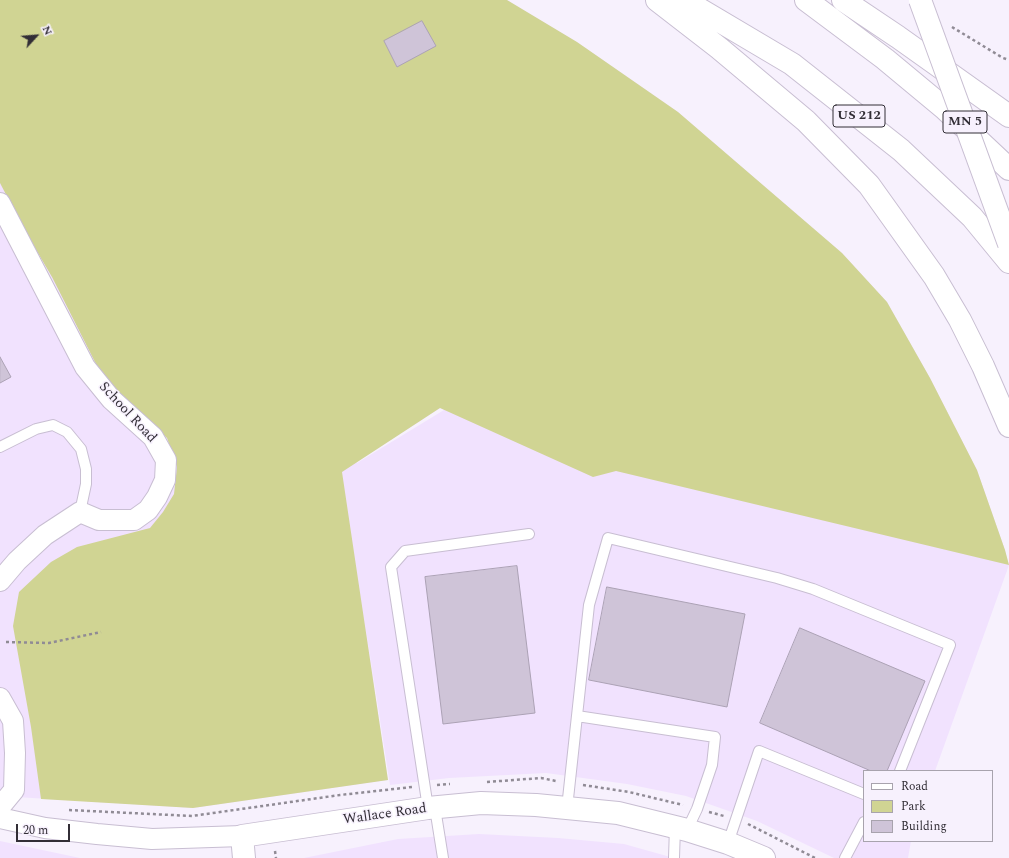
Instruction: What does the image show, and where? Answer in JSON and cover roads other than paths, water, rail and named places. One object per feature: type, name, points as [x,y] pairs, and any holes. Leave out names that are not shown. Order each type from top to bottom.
[{"type":"main road","points":[[657,0],[719,48],[806,121],[869,185],[934,276],[960,320],[984,366],[1009,426]]},
{"type":"main road","name":"US 212","points":[[684,0],[792,64],[901,150],[972,217],[1009,262]]},
{"type":"main road","points":[[806,0],[885,59],[944,108],[1009,169]]},
{"type":"main road","points":[[843,0],[1009,116]]},
{"type":"main road","name":"MN 5","points":[[920,0],[1009,244]]},
{"type":"main road","name":"Wallace Road","points":[[242,836],[431,808],[481,803],[567,808],[618,813],[728,843],[764,858]]},
{"type":"main road","points":[[242,836],[244,858]]},
{"type":"street","name":"School Road","points":[[0,203],[85,366],[111,399],[153,437],[166,460],[165,480],[157,497],[148,510],[134,520],[99,520],[80,512]]},
{"type":"street","points":[[0,581],[17,561],[45,535],[80,512]]},
{"type":"street","points":[[0,698],[13,721],[15,753],[14,790],[0,807]]},
{"type":"street","name":"Wallace Road","points":[[0,818],[45,828],[152,839],[242,836]]},
{"type":"lane","points":[[0,447],[36,429],[53,425],[67,432],[82,448],[86,469],[86,484],[80,512]]},
{"type":"lane","points":[[443,858],[431,808],[391,567],[405,551],[529,534]]},
{"type":"lane","points":[[567,808],[589,605],[608,538],[814,588],[950,645],[900,770]]},
{"type":"lane","points":[[577,716],[715,736],[712,766],[697,809],[681,829],[674,858]]},
{"type":"lane","points":[[728,843],[759,751],[863,794]]},
{"type":"lane","points":[[845,858],[863,824]]}]
